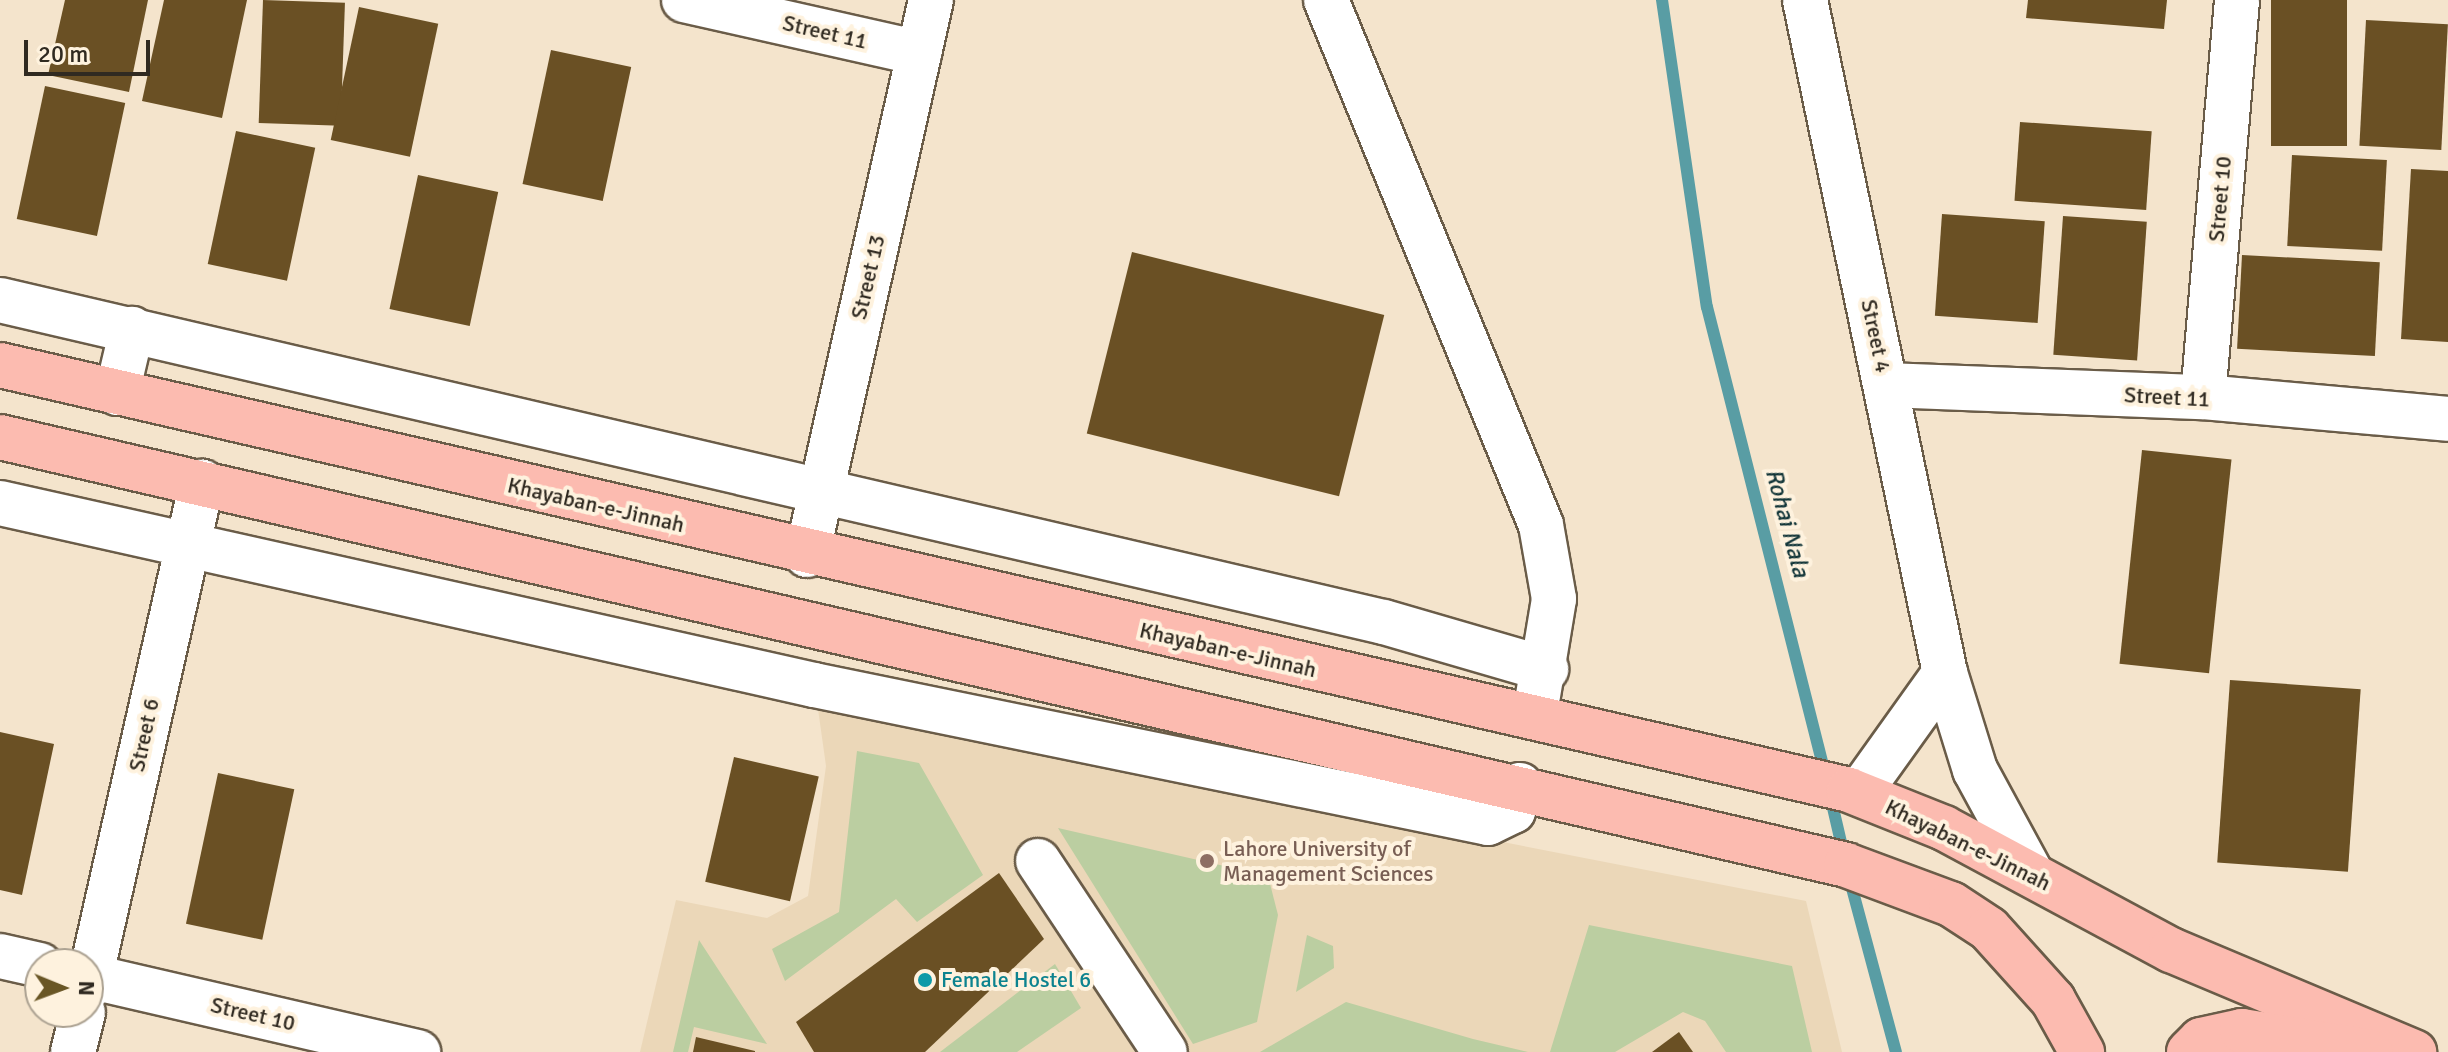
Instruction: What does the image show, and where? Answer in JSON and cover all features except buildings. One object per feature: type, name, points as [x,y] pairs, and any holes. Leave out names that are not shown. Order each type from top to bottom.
[{"type":"main road","name":"Khayaban-e-Jinnah","points":[[0,365],[807,555],[1532,719],[1760,766],[1854,792],[2032,875],[2171,950],[2414,1052]]},
{"type":"main road","points":[[0,437],[1520,785],[1893,880],[1951,904],[2007,946],[2053,1000],[2082,1052]]},
{"type":"main road","points":[[2189,1052],[2201,1040],[2242,1031],[2370,1052]]},
{"type":"street","name":"Street 11","points":[[684,0],[919,53]]},
{"type":"street","name":"Street 13","points":[[807,555],[818,490],[931,0]]},
{"type":"street","points":[[1326,0],[1541,525],[1554,599],[1546,669],[1532,719]]},
{"type":"street","name":"Street 4","points":[[1805,0],[1945,673],[1975,770],[2032,875]]},
{"type":"street","name":"Street 10","points":[[2203,397],[2237,0]]},
{"type":"street","points":[[0,300],[1384,622],[1546,669]]},
{"type":"street","points":[[117,393],[132,329]]},
{"type":"street","name":"Street 11","points":[[1886,385],[2203,397],[2448,419]]},
{"type":"street","name":"Street 6","points":[[96,948],[202,482]]},
{"type":"street","points":[[0,503],[186,546],[1488,823],[1513,811],[1520,785]]},
{"type":"street","points":[[1854,792],[1945,673]]},
{"type":"street","points":[[1038,861],[1165,1052]]},
{"type":"street","points":[[0,956],[24,961]]},
{"type":"street","name":"Street 10","points":[[104,991],[418,1052]]},
{"type":"street","name":"Street 6","points":[[73,1052],[78,1028]]},
{"type":"shaded area","name":"Lahore University of Management Sciences","points":[[818,709],[1806,901],[1842,1052],[640,1052],[676,900],[767,918],[808,896],[826,766]]},
{"type":"green space","points":[[857,751],[919,763],[983,875],[917,922],[896,899],[785,981],[772,949],[839,912]]},
{"type":"green space","points":[[1058,828],[1268,876],[1278,915],[1257,1022],[1193,1044]]},
{"type":"green space","points":[[1589,925],[1792,966],[1812,1052],[1726,1052],[1705,1021],[1683,1012],[1615,1052],[1550,1052]]},
{"type":"green space","points":[[1307,935],[1333,946],[1334,968],[1296,992]]},
{"type":"green space","points":[[699,940],[767,1044],[694,1027],[688,1052],[673,1052]]},
{"type":"green space","points":[[1055,964],[1081,1008],[1017,1052],[940,1052]]},
{"type":"green space","points":[[1346,1002],[1473,1039],[1528,1052],[1260,1052]]},
{"type":"waterway","name":"Rohai Nala","points":[[1662,0],[1707,307],[1826,778]]},
{"type":"waterway","name":"Rohai Nala","points":[[1830,795],[1844,855]]},
{"type":"waterway","name":"Rohai Nala","points":[[1849,877],[1896,1052]]},
{"type":"place","name":"Lahore University of Management Sciences","points":[[1207,861]]},
{"type":"place","name":"Female Hostel 6","points":[[925,980]]}]
